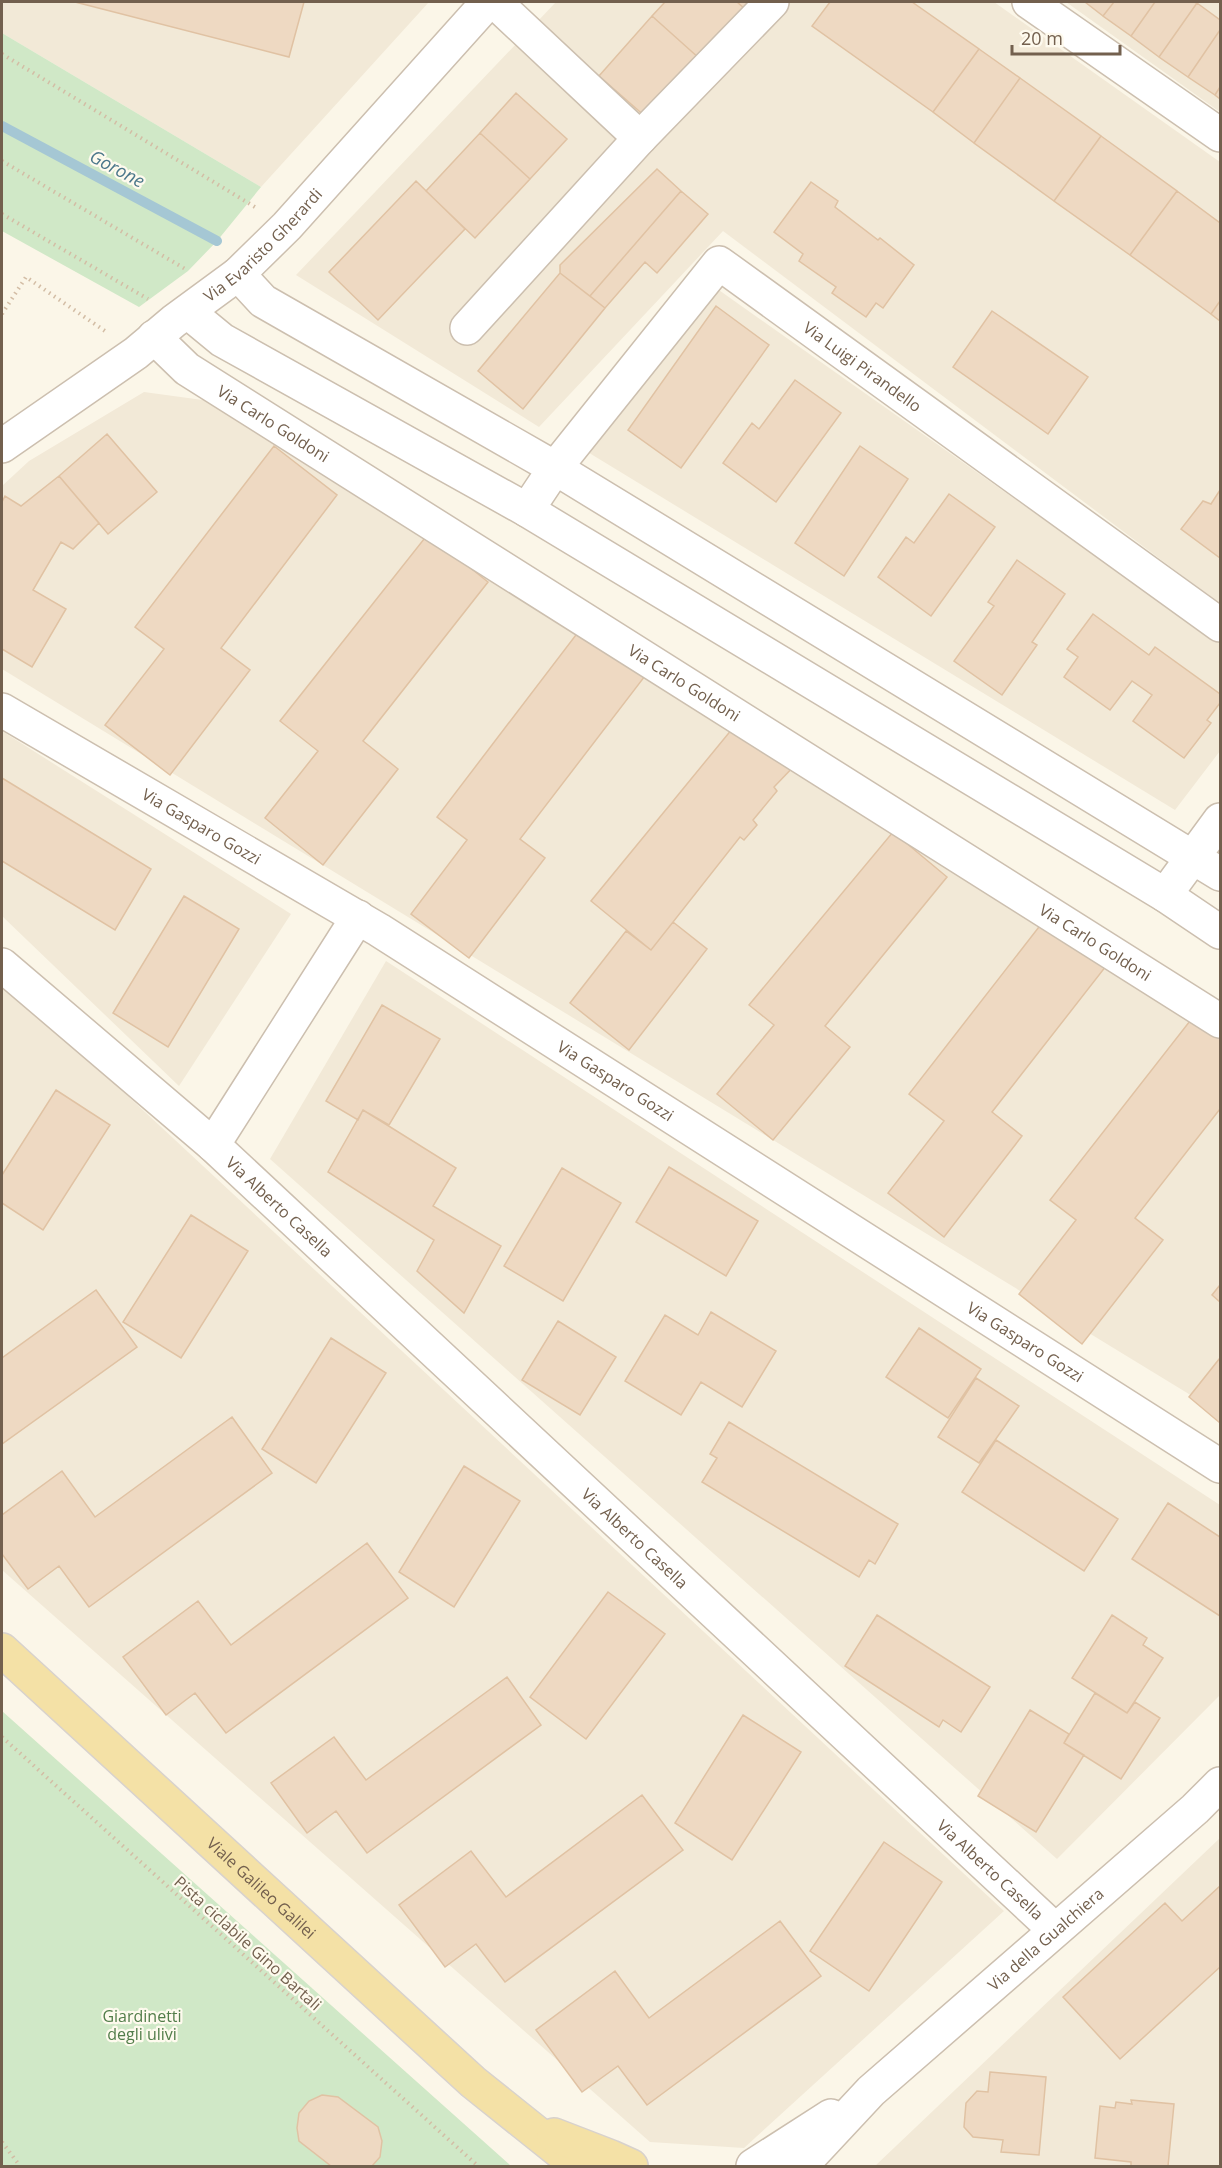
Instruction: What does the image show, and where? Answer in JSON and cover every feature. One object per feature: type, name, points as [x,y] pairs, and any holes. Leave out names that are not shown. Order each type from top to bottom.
[{"type":"main road","name":"Viale Galileo Galilei","points":[[2,1650],[473,2082],[578,2166]]},
{"type":"main road","name":"Viale Galileo Galilei","points":[[524,2124],[631,2166]]},
{"type":"street","name":"Via Evaristo Gherardi","points":[[2,446],[228,282],[287,226],[488,2]]},
{"type":"street","points":[[495,2],[640,138]]},
{"type":"street","points":[[466,328],[640,138],[772,2]]},
{"type":"street","points":[[1029,2],[1221,135]]},
{"type":"street","name":"Via Luigi Pirandello","points":[[555,468],[719,263],[1221,625]]},
{"type":"street","points":[[228,282],[555,468],[1207,865]]},
{"type":"street","points":[[163,331],[222,340],[527,510],[1165,895],[1221,932]]},
{"type":"street","name":"Via Carlo Goldoni","points":[[163,331],[187,369],[197,376],[1221,1021]]},
{"type":"street","points":[[527,510],[555,468]]},
{"type":"street","name":"Via Gasparo Gozzi","points":[[2,710],[358,917],[1221,1466]]},
{"type":"street","points":[[1165,895],[1207,865],[1221,820]]},
{"type":"street","name":"Via Alberto Casella","points":[[213,1145],[358,917]]},
{"type":"street","name":"Via Alberto Casella","points":[[2,965],[213,1145],[1055,1930]]},
{"type":"street","name":"Via della Gualchiera","points":[[801,2166],[871,2091],[1196,1809],[1221,1784]]},
{"type":"street","name":"Via della Gualchiera","points":[[753,2166],[871,2091]]},
{"type":"path","points":[[2,54],[287,226]]},
{"type":"path","points":[[2,161],[188,271],[228,282]]},
{"type":"path","points":[[2,214],[150,300],[163,331]]},
{"type":"path","points":[[2,314],[26,277],[163,331]]},
{"type":"path","name":"Pista ciclabile Gino Bartali","points":[[2,1737],[478,2166]]},
{"type":"path","points":[[2,2142],[20,2166]]},
{"type":"shaded area","points":[[2,2],[429,2],[261,187],[2,33]]},
{"type":"shaded area","points":[[556,2],[994,2],[1220,162],[1220,604],[723,231],[539,427],[296,275]]},
{"type":"shaded area","points":[[1066,2],[1220,2],[1220,112]]},
{"type":"shaded area","points":[[716,288],[1220,644],[1220,751],[1175,810],[586,451]]},
{"type":"shaded area","points":[[144,392],[210,401],[1220,1021],[1220,1413],[2,669],[2,486],[29,461]]},
{"type":"shaded area","points":[[2,731],[291,914],[179,1086],[2,916]]},
{"type":"shaded area","points":[[386,961],[1220,1505],[1220,1695],[1057,1859],[270,1159]]},
{"type":"shaded area","points":[[2,979],[1004,1911],[744,2148],[650,2142],[2,1570]]},
{"type":"shaded area","points":[[1220,1838],[1220,2166],[875,2166]]},
{"type":"green space","points":[[2,33],[261,187],[217,241],[188,271],[139,307],[2,231]]},
{"type":"green space","name":"Giardinetti degli ulivi","points":[[2,1711],[511,2166],[2,2166]]},
{"type":"building","points":[[75,2],[304,2],[289,57]]},
{"type":"building","points":[[665,2],[737,2],[745,9],[700,59],[652,16]]},
{"type":"building","points":[[737,2],[752,2],[745,9]]},
{"type":"building","points":[[830,2],[912,2],[979,49],[933,112],[812,26]]},
{"type":"building","points":[[1085,2],[1114,2],[1103,16]]},
{"type":"building","points":[[1114,2],[1155,2],[1131,36],[1103,16]]},
{"type":"building","points":[[1155,2],[1197,3],[1159,57],[1131,36]]},
{"type":"building","points":[[1197,3],[1220,20],[1220,30],[1188,77],[1159,57]]},
{"type":"building","points":[[652,16],[700,59],[647,118],[599,76]]},
{"type":"building","points":[[1220,30],[1220,87],[1215,95],[1188,77]]},
{"type":"building","points":[[979,49],[1020,78],[974,143],[933,112]]},
{"type":"building","points":[[1020,78],[1101,136],[1054,201],[974,143]]},
{"type":"building","points":[[1220,87],[1220,99],[1215,95]]},
{"type":"building","points":[[516,93],[567,139],[530,179],[480,133]]},
{"type":"building","points":[[480,133],[530,179],[475,238],[426,191]]},
{"type":"building","points":[[1101,136],[1177,191],[1130,255],[1054,201]]},
{"type":"building","points":[[657,169],[681,191],[590,296],[560,273],[560,265]]},
{"type":"building","points":[[416,181],[465,229],[378,320],[329,272]]},
{"type":"building","points":[[811,182],[838,201],[835,207],[914,265],[883,308],[876,303],[866,317],[832,293],[836,287],[799,261],[803,254],[774,232]]},
{"type":"building","points":[[681,191],[708,214],[657,273],[645,262],[605,308],[590,296]]},
{"type":"building","points":[[1177,191],[1220,223],[1220,301],[1211,314],[1130,255]]},
{"type":"building","points":[[560,273],[605,308],[523,409],[478,371]]},
{"type":"building","points":[[1220,301],[1220,321],[1211,314]]},
{"type":"building","points":[[716,306],[769,345],[681,468],[628,430]]},
{"type":"building","points":[[992,311],[1088,377],[1048,434],[953,367]]},
{"type":"building","points":[[795,380],[841,413],[776,502],[723,463],[752,423],[759,429]]},
{"type":"building","points":[[107,434],[157,492],[108,534],[59,476]]},
{"type":"building","points":[[274,446],[337,495],[221,648],[250,670],[170,775],[105,725],[164,649],[135,627]]},
{"type":"building","points":[[860,446],[908,479],[844,576],[795,543]]},
{"type":"building","points":[[59,476],[99,523],[73,549],[61,542],[33,590],[66,609],[32,667],[2,649],[2,502],[5,496],[21,506]]},
{"type":"building","points":[[1220,490],[1220,558],[1181,529],[1203,501],[1211,504]]},
{"type":"building","points":[[949,494],[995,527],[931,616],[878,577],[906,537],[914,543]]},
{"type":"building","points":[[428,534],[488,582],[363,741],[398,769],[323,865],[265,818],[318,751],[280,721]]},
{"type":"building","points":[[1017,560],[1065,594],[1032,642],[1037,645],[1002,695],[954,661],[994,606],[988,602]]},
{"type":"building","points":[[1093,614],[1149,655],[1155,647],[1220,694],[1220,703],[1207,720],[1211,723],[1184,758],[1133,721],[1152,695],[1132,681],[1110,710],[1064,677],[1078,657],[1067,649]]},
{"type":"building","points":[[582,627],[645,676],[520,839],[545,858],[469,958],[411,914],[467,840],[437,817]]},
{"type":"building","points":[[737,723],[796,764],[774,787],[777,791],[753,820],[757,825],[744,840],[740,837],[651,950],[591,901]]},
{"type":"building","points":[[2,778],[151,869],[115,930],[2,861]]},
{"type":"building","points":[[893,832],[947,877],[825,1026],[850,1047],[773,1140],[717,1094],[774,1025],[749,1005]]},
{"type":"building","points":[[184,896],[239,929],[168,1047],[113,1013]]},
{"type":"building","points":[[1049,914],[1110,961],[992,1112],[1022,1136],[944,1237],[888,1193],[944,1121],[909,1094]]},
{"type":"building","points":[[673,922],[707,949],[629,1050],[570,1003],[626,931],[651,950]]},
{"type":"building","points":[[382,1005],[440,1039],[389,1125],[363,1110],[358,1120],[326,1101]]},
{"type":"building","points":[[1197,1012],[1220,1030],[1220,1109],[1135,1218],[1163,1240],[1082,1344],[1019,1294],[1076,1220],[1050,1200]]},
{"type":"building","points":[[56,1090],[110,1125],[43,1230],[2,1203],[2,1175]]},
{"type":"building","points":[[363,1110],[456,1168],[433,1206],[501,1246],[464,1313],[417,1271],[434,1240],[328,1172]]},
{"type":"building","points":[[669,1167],[758,1221],[726,1276],[636,1222]]},
{"type":"building","points":[[562,1168],[621,1203],[563,1301],[504,1266]]},
{"type":"building","points":[[191,1215],[248,1251],[181,1358],[123,1322]]},
{"type":"building","points":[[1220,1285],[1220,1302],[1212,1295]]},
{"type":"building","points":[[96,1290],[137,1347],[2,1444],[2,1358]]},
{"type":"building","points":[[711,1312],[776,1351],[742,1407],[701,1382],[681,1415],[625,1381],[665,1315],[698,1335]]},
{"type":"building","points":[[558,1321],[616,1357],[580,1415],[522,1380]]},
{"type":"building","points":[[919,1328],[981,1369],[948,1418],[886,1377]]},
{"type":"building","points":[[331,1338],[386,1373],[316,1483],[262,1449]]},
{"type":"building","points":[[1220,1358],[1220,1423],[1189,1397]]},
{"type":"building","points":[[976,1378],[1019,1406],[979,1463],[938,1437]]},
{"type":"building","points":[[232,1417],[272,1473],[89,1607],[59,1566],[28,1589],[2,1554],[2,1515],[62,1471],[95,1517]]},
{"type":"building","points":[[729,1422],[898,1524],[875,1564],[869,1560],[859,1577],[702,1482],[717,1458],[710,1454]]},
{"type":"building","points":[[996,1440],[1118,1519],[1084,1571],[962,1492]]},
{"type":"building","points":[[464,1466],[520,1501],[454,1607],[399,1572]]},
{"type":"building","points":[[1168,1503],[1220,1537],[1220,1616],[1132,1559]]},
{"type":"building","points":[[367,1543],[408,1598],[226,1733],[195,1693],[166,1715],[123,1657],[198,1601],[231,1645]]},
{"type":"building","points":[[608,1592],[665,1634],[586,1739],[530,1697]]},
{"type":"building","points":[[877,1615],[990,1687],[961,1732],[943,1720],[939,1727],[845,1666]]},
{"type":"building","points":[[1112,1615],[1147,1638],[1143,1645],[1163,1658],[1127,1713],[1072,1678]]},
{"type":"building","points":[[507,1677],[541,1725],[367,1853],[336,1811],[307,1833],[271,1783],[334,1737],[366,1780]]},
{"type":"building","points":[[1095,1693],[1127,1713],[1135,1702],[1160,1718],[1121,1779],[1064,1743]]},
{"type":"building","points":[[1030,1710],[1069,1734],[1064,1743],[1084,1755],[1036,1832],[978,1796]]},
{"type":"building","points":[[743,1715],[801,1752],[732,1860],[675,1823]]},
{"type":"building","points":[[642,1795],[683,1850],[505,1982],[476,1944],[445,1967],[399,1905],[471,1851],[506,1897]]},
{"type":"building","points":[[884,1842],[942,1882],[869,1991],[810,1951]]},
{"type":"building","points":[[1220,1886],[1220,1967],[1120,2059],[1063,1997],[1165,1903],[1182,1921]]},
{"type":"building","points":[[780,1921],[821,1976],[647,2105],[618,2066],[582,2092],[536,2030],[615,1971],[649,2018]]},
{"type":"building","points":[[990,2072],[1046,2077],[1039,2155],[1001,2152],[1003,2140],[973,2137],[964,2127],[966,2103],[977,2091],[988,2092]]},
{"type":"building","points":[[322,2095],[338,2097],[378,2127],[382,2141],[380,2157],[372,2166],[331,2166],[299,2141],[297,2128],[299,2113],[309,2101]]},
{"type":"building","points":[[1131,2100],[1174,2104],[1168,2166],[1131,2166],[1131,2162],[1095,2158],[1100,2106],[1115,2108],[1116,2102],[1132,2104]]},
{"type":"waterway","name":"Gorone","points":[[2,126],[217,241]]}]
